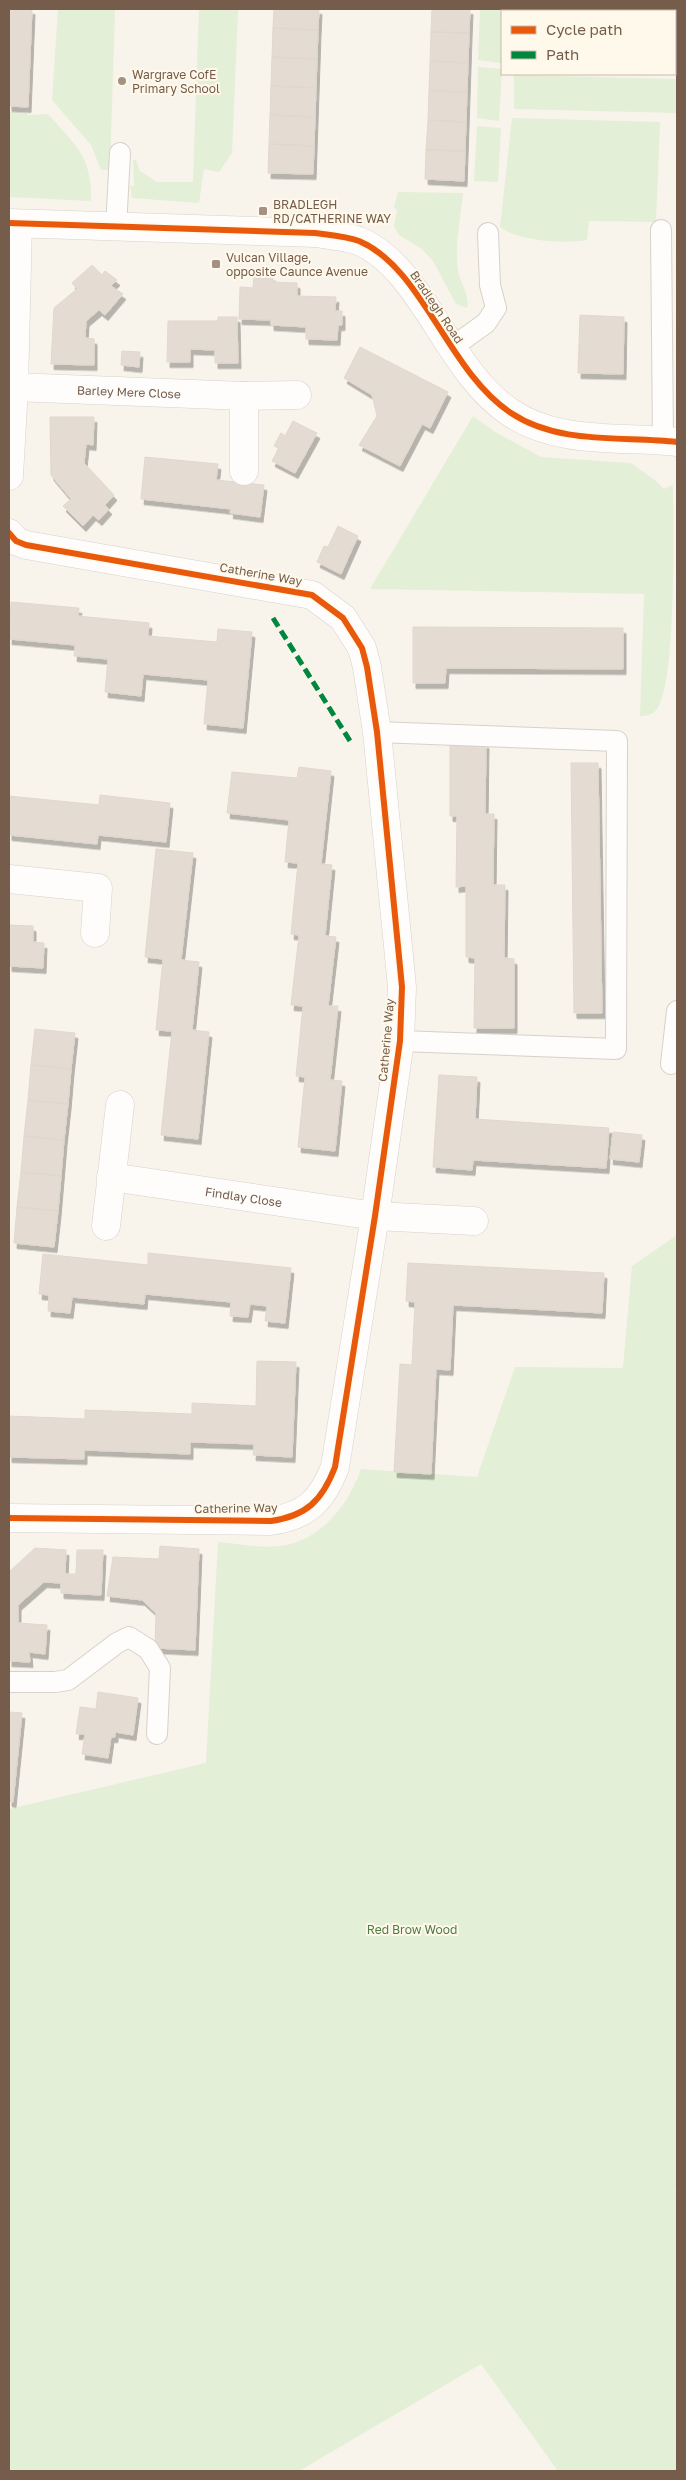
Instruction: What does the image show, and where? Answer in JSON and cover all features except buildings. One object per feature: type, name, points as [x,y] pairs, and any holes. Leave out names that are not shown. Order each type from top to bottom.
[{"type":"street","name":"Bradlegh Road","points":[[14,223],[116,228],[314,233],[359,241],[376,250],[406,278],[472,377],[496,402],[512,414],[541,428],[563,434],[670,441]]},
{"type":"street","points":[[9,476],[14,387],[14,223]]},
{"type":"street","name":"Barley Mere Close","points":[[14,387],[244,396],[297,396]]},
{"type":"street","points":[[244,396],[244,471]]},
{"type":"street","name":"Catherine Way","points":[[9,533],[16,541],[26,545],[312,596],[343,618],[362,648],[377,732],[402,987],[400,1041],[375,1216],[335,1468],[328,1485],[307,1509],[291,1518],[270,1521],[9,1518]]},
{"type":"street","points":[[9,879],[98,888],[95,933]]},
{"type":"street","points":[[106,1226],[120,1105]]},
{"type":"street","name":"Findlay Close","points":[[111,1177],[375,1216],[474,1221]]},
{"type":"lane","points":[[116,228],[120,153]]},
{"type":"lane","points":[[662,230],[669,290],[670,441]]},
{"type":"lane","points":[[451,348],[486,323],[496,308],[490,285],[488,233]]},
{"type":"lane","points":[[377,732],[617,741],[616,1049],[400,1041]]},
{"type":"lane","points":[[671,1064],[677,1011]]},
{"type":"lane","points":[[9,1682],[54,1682],[68,1680],[117,1643],[129,1637],[148,1649],[160,1668],[157,1734]]},
{"type":"green space","points":[[58,9],[115,9],[110,170],[101,170],[91,145],[52,100]]},
{"type":"green space","points":[[199,9],[238,9],[232,153],[219,172],[204,169],[199,203],[132,198],[130,186],[134,186],[133,160],[136,160],[140,171],[157,182],[193,182]]},
{"type":"green space","points":[[480,9],[504,9],[501,10],[501,63],[478,60]]},
{"type":"green space","points":[[478,67],[501,69],[499,121],[477,118]]},
{"type":"green space","points":[[514,75],[677,79],[677,113],[514,109]]},
{"type":"green space","points":[[9,112],[27,113],[28,115],[48,114],[74,144],[85,162],[91,186],[91,201],[9,197]]},
{"type":"green space","points":[[512,118],[660,122],[656,222],[589,221],[587,240],[566,242],[518,236],[500,227]]},
{"type":"green space","points":[[477,126],[501,128],[498,182],[474,181]]},
{"type":"green space","points":[[398,192],[463,193],[458,234],[457,266],[468,304],[467,308],[456,304],[433,261],[422,249],[399,235],[394,226],[397,210],[394,207]]},
{"type":"green space","points":[[473,416],[495,432],[541,457],[631,463],[664,489],[673,485],[671,637],[663,693],[657,709],[651,714],[640,716],[644,594],[370,589]]},
{"type":"green space","name":"Red Brow Wood","points":[[677,1235],[677,2188],[670,2192],[677,2189],[677,2471],[558,2471],[481,2364],[299,2471],[9,2471],[9,1809],[206,1763],[218,1542],[252,1546],[278,1546],[299,1541],[312,1535],[323,1527],[342,1506],[350,1494],[361,1469],[477,1477],[515,1367],[623,1368],[632,1266]]},
{"type":"marked path","points":[[273,618],[350,741]]},
{"type":"cycle path","points":[[9,223],[315,233],[359,241],[381,254],[401,274],[419,296],[470,373],[489,395],[511,413],[530,423],[570,435],[677,442]]},
{"type":"cycle path","points":[[9,533],[16,541],[26,545],[312,595],[343,618],[362,648],[367,667],[377,732],[402,987],[400,1041],[375,1216],[335,1467],[318,1498],[303,1511],[283,1519],[271,1521],[9,1518]]},
{"type":"place","name":"Wargrave CofE Primary School","points":[[122,81]]},
{"type":"place","name":"BRADLEGH RD/CATHERINE WAY","points":[[263,211]]},
{"type":"place","name":"Vulcan Village, opposite Caunce Avenue","points":[[216,264]]}]
